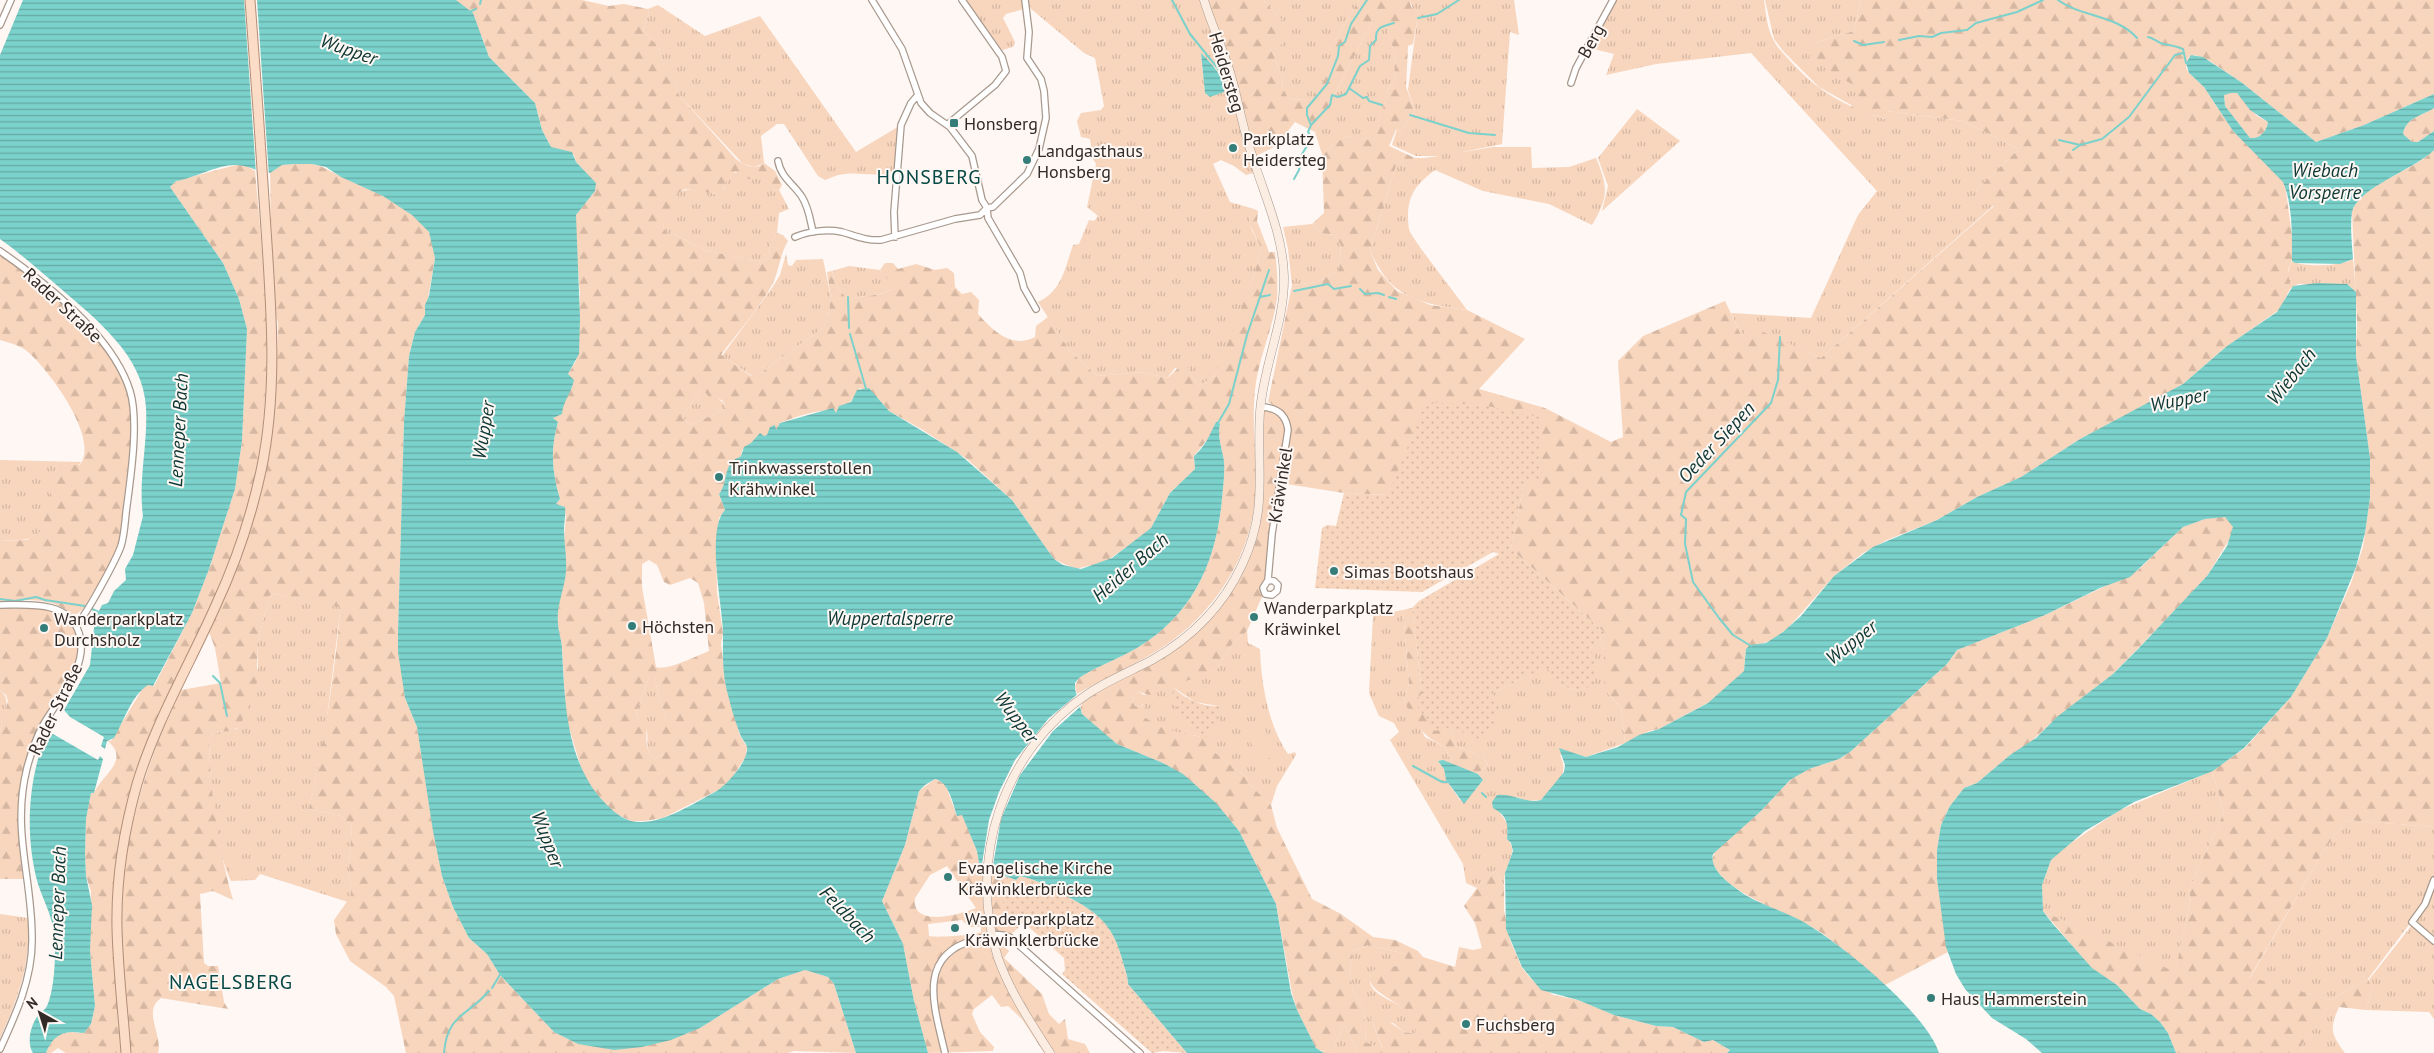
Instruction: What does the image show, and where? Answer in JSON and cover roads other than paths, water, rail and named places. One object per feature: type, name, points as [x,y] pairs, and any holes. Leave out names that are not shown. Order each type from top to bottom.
[{"type":"main road","points":[[126,1053],[117,926],[122,853],[132,803],[150,748],[162,719],[230,572],[251,514],[264,456],[273,379],[265,215],[250,0]]},
{"type":"main road","name":"Heidersteg","points":[[1050,1053],[1009,984],[992,935],[987,900],[987,871],[990,844],[997,812],[1017,769],[1032,747],[1052,724],[1079,700],[1097,688],[1152,660],[1180,642],[1206,619],[1234,580],[1252,542],[1259,508],[1261,476],[1260,406],[1265,374],[1284,296],[1283,258],[1276,225],[1246,137],[1232,78],[1204,0]]},
{"type":"street","points":[[0,25],[11,0]]},
{"type":"street","points":[[872,0],[902,49],[917,96],[930,113],[948,124],[972,156],[982,200],[987,208],[988,218],[1020,273],[1024,288],[1036,310]]},
{"type":"street","points":[[948,124],[995,85],[1006,70],[1002,57],[962,0]]},
{"type":"street","points":[[795,237],[813,232],[840,232],[870,241],[955,219],[980,215],[987,208],[994,207],[1027,174],[1039,148],[1046,118],[1044,91],[1040,79],[1027,58],[1029,32],[1024,0]]},
{"type":"street","name":"Berg","points":[[1571,83],[1576,68],[1613,0]]},
{"type":"street","points":[[895,236],[894,212],[902,125],[911,103],[917,96]]},
{"type":"street","points":[[778,161],[786,180],[806,204],[813,232]]},
{"type":"street","name":"Rader Straße","points":[[0,251],[38,280],[96,332],[130,392],[133,415],[132,476],[123,540],[117,556],[76,625],[81,638],[80,658],[75,673],[42,728],[28,766],[23,788],[21,840],[32,926],[32,950],[25,987],[0,1049]]},
{"type":"street","name":"Kräwinkel","points":[[1260,406],[1272,407],[1278,411],[1286,421],[1288,430],[1272,534],[1268,580]]},
{"type":"street","points":[[0,605],[33,605],[52,608],[64,614],[76,625]]},
{"type":"street","points":[[2434,880],[2424,904],[2412,922],[2434,941]]},
{"type":"street","points":[[944,1053],[933,998],[937,967],[945,954],[954,947],[992,935],[1004,935],[1011,938],[1140,1053]]},
{"type":"water","name":"Wuppertalsperre","points":[[23,0],[456,0],[473,13],[489,57],[535,103],[542,130],[551,147],[572,152],[576,162],[596,183],[595,191],[576,215],[580,318],[579,354],[568,374],[574,380],[562,414],[553,418],[558,422],[553,451],[555,480],[560,499],[556,504],[565,507],[566,571],[558,610],[558,626],[562,646],[567,711],[575,752],[593,788],[611,809],[631,821],[653,821],[664,818],[715,792],[741,766],[747,753],[747,747],[736,723],[725,680],[716,550],[719,520],[725,510],[719,494],[729,467],[734,460],[741,456],[744,447],[751,443],[760,433],[764,436],[767,435],[770,427],[775,425],[776,430],[780,423],[833,408],[836,413],[839,406],[851,402],[857,390],[869,388],[889,411],[957,452],[1012,500],[1054,559],[1063,565],[1081,569],[1112,558],[1151,528],[1170,493],[1195,469],[1194,456],[1204,444],[1216,422],[1218,422],[1220,424],[1219,438],[1224,461],[1222,499],[1214,544],[1198,585],[1187,603],[1156,634],[1137,648],[1079,678],[1075,683],[1075,689],[1082,714],[1117,744],[1163,763],[1183,774],[1216,803],[1239,831],[1276,904],[1291,993],[1297,1010],[1316,1048],[1324,1053],[1187,1053],[1128,984],[1119,948],[1107,926],[1100,918],[1083,905],[1040,883],[1020,876],[1016,880],[980,869],[977,851],[962,815],[957,816],[947,789],[944,784],[935,779],[919,791],[905,845],[882,901],[903,944],[914,1001],[928,1053],[856,1053],[834,984],[828,977],[805,970],[778,979],[700,1028],[671,1040],[642,1047],[614,1050],[578,1044],[554,1032],[500,975],[487,954],[469,938],[453,907],[442,876],[433,831],[417,727],[405,698],[398,652],[404,422],[409,356],[415,332],[425,315],[425,305],[429,296],[435,258],[429,232],[412,215],[383,196],[341,177],[326,167],[312,164],[282,165],[270,173],[245,166],[229,165],[176,181],[170,187],[223,263],[239,299],[247,329],[242,441],[235,489],[209,569],[192,613],[153,686],[148,685],[142,690],[128,709],[114,738],[107,741],[105,749],[101,746],[104,737],[70,717],[64,710],[90,665],[94,628],[98,613],[102,605],[108,603],[114,591],[126,580],[125,569],[133,555],[143,516],[142,489],[146,408],[143,389],[137,372],[116,340],[74,300],[0,239],[0,55]]},
{"type":"water","points":[[1201,53],[1223,81],[1224,92],[1210,97],[1205,93]]},
{"type":"water","name":"Wiebach Vorsperre","points":[[2191,55],[2203,57],[2241,82],[2316,142],[2364,125],[2434,94],[2434,108],[2411,120],[2403,134],[2412,142],[2418,142],[2434,131],[2434,150],[2426,157],[2376,187],[2356,203],[2351,218],[2353,259],[2340,264],[2295,263],[2292,261],[2289,201],[2283,182],[2233,131],[2204,87],[2189,73],[2186,63]],"holes":[[[2237,93],[2250,110],[2268,122],[2265,131],[2257,137],[2250,138],[2225,106],[2224,95]]]},
{"type":"water","points":[[2317,283],[2347,284],[2356,292],[2356,356],[2370,458],[2370,498],[2365,533],[2356,567],[2327,638],[2291,697],[2244,748],[2213,771],[2134,802],[2085,831],[2051,860],[2042,885],[2043,911],[2052,923],[2092,968],[2117,985],[2140,1009],[2151,1014],[2160,1022],[2168,1033],[2176,1053],[2042,1053],[2026,1039],[1992,1018],[1965,989],[1956,974],[1946,947],[1937,879],[1937,850],[1941,825],[1950,806],[1964,788],[1977,783],[2010,755],[2036,738],[2058,716],[2113,674],[2207,576],[2227,546],[2233,527],[2225,517],[2205,519],[2183,527],[2130,577],[2100,588],[2045,615],[1957,650],[1947,664],[1850,752],[1839,759],[1809,769],[1790,780],[1761,811],[1713,854],[1714,866],[1731,885],[1755,900],[1793,916],[1816,930],[1879,979],[1917,1018],[1931,1036],[1939,1053],[1727,1053],[1730,1050],[1713,1040],[1704,1042],[1673,1027],[1656,1026],[1614,1015],[1578,1000],[1541,990],[1522,967],[1506,929],[1505,873],[1513,851],[1511,843],[1507,839],[1506,821],[1502,814],[1493,808],[1492,802],[1497,795],[1530,801],[1541,800],[1564,772],[1565,765],[1559,748],[1586,757],[1618,747],[1639,735],[1659,729],[1708,703],[1744,671],[1746,649],[1750,645],[1766,643],[1783,632],[1801,616],[1834,576],[1873,547],[1937,520],[1977,497],[2021,477],[2080,439],[2183,384],[2227,346],[2277,312],[2293,286]]},
{"type":"water","name":"Lenneper Bach","points":[[53,734],[98,760],[100,756],[103,759],[94,793],[91,793],[86,819],[86,876],[92,905],[90,951],[95,1006],[91,1024],[84,1033],[67,1032],[59,1035],[46,1053],[33,1053],[30,1044],[30,1033],[36,1018],[46,1007],[50,999],[55,945],[52,921],[34,869],[30,838],[30,806],[38,759],[45,741]]},
{"type":"water","points":[[1443,760],[1478,774],[1483,780],[1464,804],[1446,780],[1444,769],[1438,761]]},
{"type":"waterway","points":[[480,4],[481,0]]},
{"type":"waterway","name":"Heider Bach","points":[[1172,0],[1190,34],[1220,71],[1228,89]]},
{"type":"waterway","points":[[1294,179],[1299,170],[1302,154],[1312,138],[1308,132],[1311,125],[1307,115],[1307,108],[1327,84],[1338,56],[1339,46],[1345,42],[1351,24],[1367,0]]},
{"type":"waterway","points":[[1418,18],[1437,14],[1459,0]]},
{"type":"waterway","points":[[1899,40],[1919,36],[1932,37],[1941,33],[1967,30],[1976,23],[2017,12],[2043,0]]},
{"type":"waterway","points":[[2058,0],[2077,10],[2109,20],[2129,30],[2137,38]]},
{"type":"waterway","points":[[469,12],[476,9]]},
{"type":"waterway","points":[[1349,88],[1360,66],[1369,60],[1370,46],[1376,40],[1378,30],[1383,26],[1394,23]]},
{"type":"waterway","points":[[2148,37],[2163,44],[2183,49],[2186,63]]},
{"type":"waterway","points":[[1854,41],[1863,45],[1884,42]]},
{"type":"waterway","points":[[2167,66],[2175,55],[2183,53]]},
{"type":"waterway","points":[[2059,140],[2080,145],[2102,139],[2129,117],[2166,67]]},
{"type":"waterway","points":[[1311,125],[1330,105],[1332,95],[1338,97],[1346,94],[1349,88],[1363,98],[1367,97],[1369,101],[1382,105]]},
{"type":"waterway","points":[[1410,115],[1469,133],[1495,135]]},
{"type":"waterway","points":[[2073,150],[2080,145]]},
{"type":"waterway","name":"Heider Bach","points":[[1218,423],[1229,404],[1247,335],[1269,270]]},
{"type":"waterway","points":[[1294,291],[1328,284],[1334,289],[1351,286]]},
{"type":"waterway","points":[[1360,289],[1365,294],[1378,293],[1384,295]]},
{"type":"waterway","points":[[1260,297],[1270,295]]},
{"type":"waterway","points":[[848,297],[849,328]]},
{"type":"waterway","points":[[1389,297],[1396,299]]},
{"type":"waterway","points":[[850,334],[866,389]]},
{"type":"waterway","name":"Oeder Siepen","points":[[1751,646],[1733,635],[1693,582],[1685,544],[1686,519],[1681,515],[1686,492],[1771,403],[1778,380],[1780,337]]},
{"type":"waterway","points":[[0,599],[15,601],[36,597],[85,606]]},
{"type":"waterway","points":[[92,609],[99,612]]},
{"type":"waterway","points":[[213,676],[220,683],[227,716]]},
{"type":"waterway","points":[[1413,766],[1442,782],[1449,782]]},
{"type":"waterway","points":[[1482,793],[1486,797]]},
{"type":"waterway","points":[[492,988],[501,973]]},
{"type":"waterway","points":[[444,1053],[449,1030],[454,1023],[489,991]]},
{"type":"place","name":"Honsberg","points":[[954,123]]},
{"type":"place","name":"Parkplatz Heidersteg","points":[[1233,148]]},
{"type":"place","name":"Landgasthaus Honsberg","points":[[1027,160]]},
{"type":"place","name":"Trinkwasserstollen Krähwinkel","points":[[719,477]]},
{"type":"place","name":"Simas Bootshaus","points":[[1334,571]]},
{"type":"place","name":"Wanderparkplatz Kräwinkel","points":[[1254,617]]},
{"type":"place","name":"Höchsten","points":[[632,626]]},
{"type":"place","name":"Wanderparkplatz Durchsholz","points":[[44,628]]},
{"type":"place","name":"Evangelische Kirche Kräwinklerbrücke","points":[[948,877]]},
{"type":"place","name":"Wanderparkplatz Kräwinklerbrücke","points":[[955,928]]},
{"type":"place","name":"Haus Hammerstein","points":[[1931,998]]},
{"type":"place","name":"Fuchsberg","points":[[1466,1024]]},
{"type":"district","name":"HONSBERG","points":[[929,177]]},
{"type":"district","name":"NAGELSBERG","points":[[231,982]]},
{"type":"water label","name":"Wupper","points":[[349,49]]},
{"type":"water label","name":"Wiebach","points":[[2291,376]]},
{"type":"water label","name":"Wupper","points":[[2179,399]]},
{"type":"water label","name":"Wupper","points":[[483,430]]},
{"type":"water label","name":"Wupper","points":[[1851,642]]},
{"type":"water label","name":"Wupper","points":[[1017,717]]},
{"type":"water label","name":"Wupper","points":[[548,839]]},
{"type":"water label","name":"Feldbach","points":[[848,914]]}]
